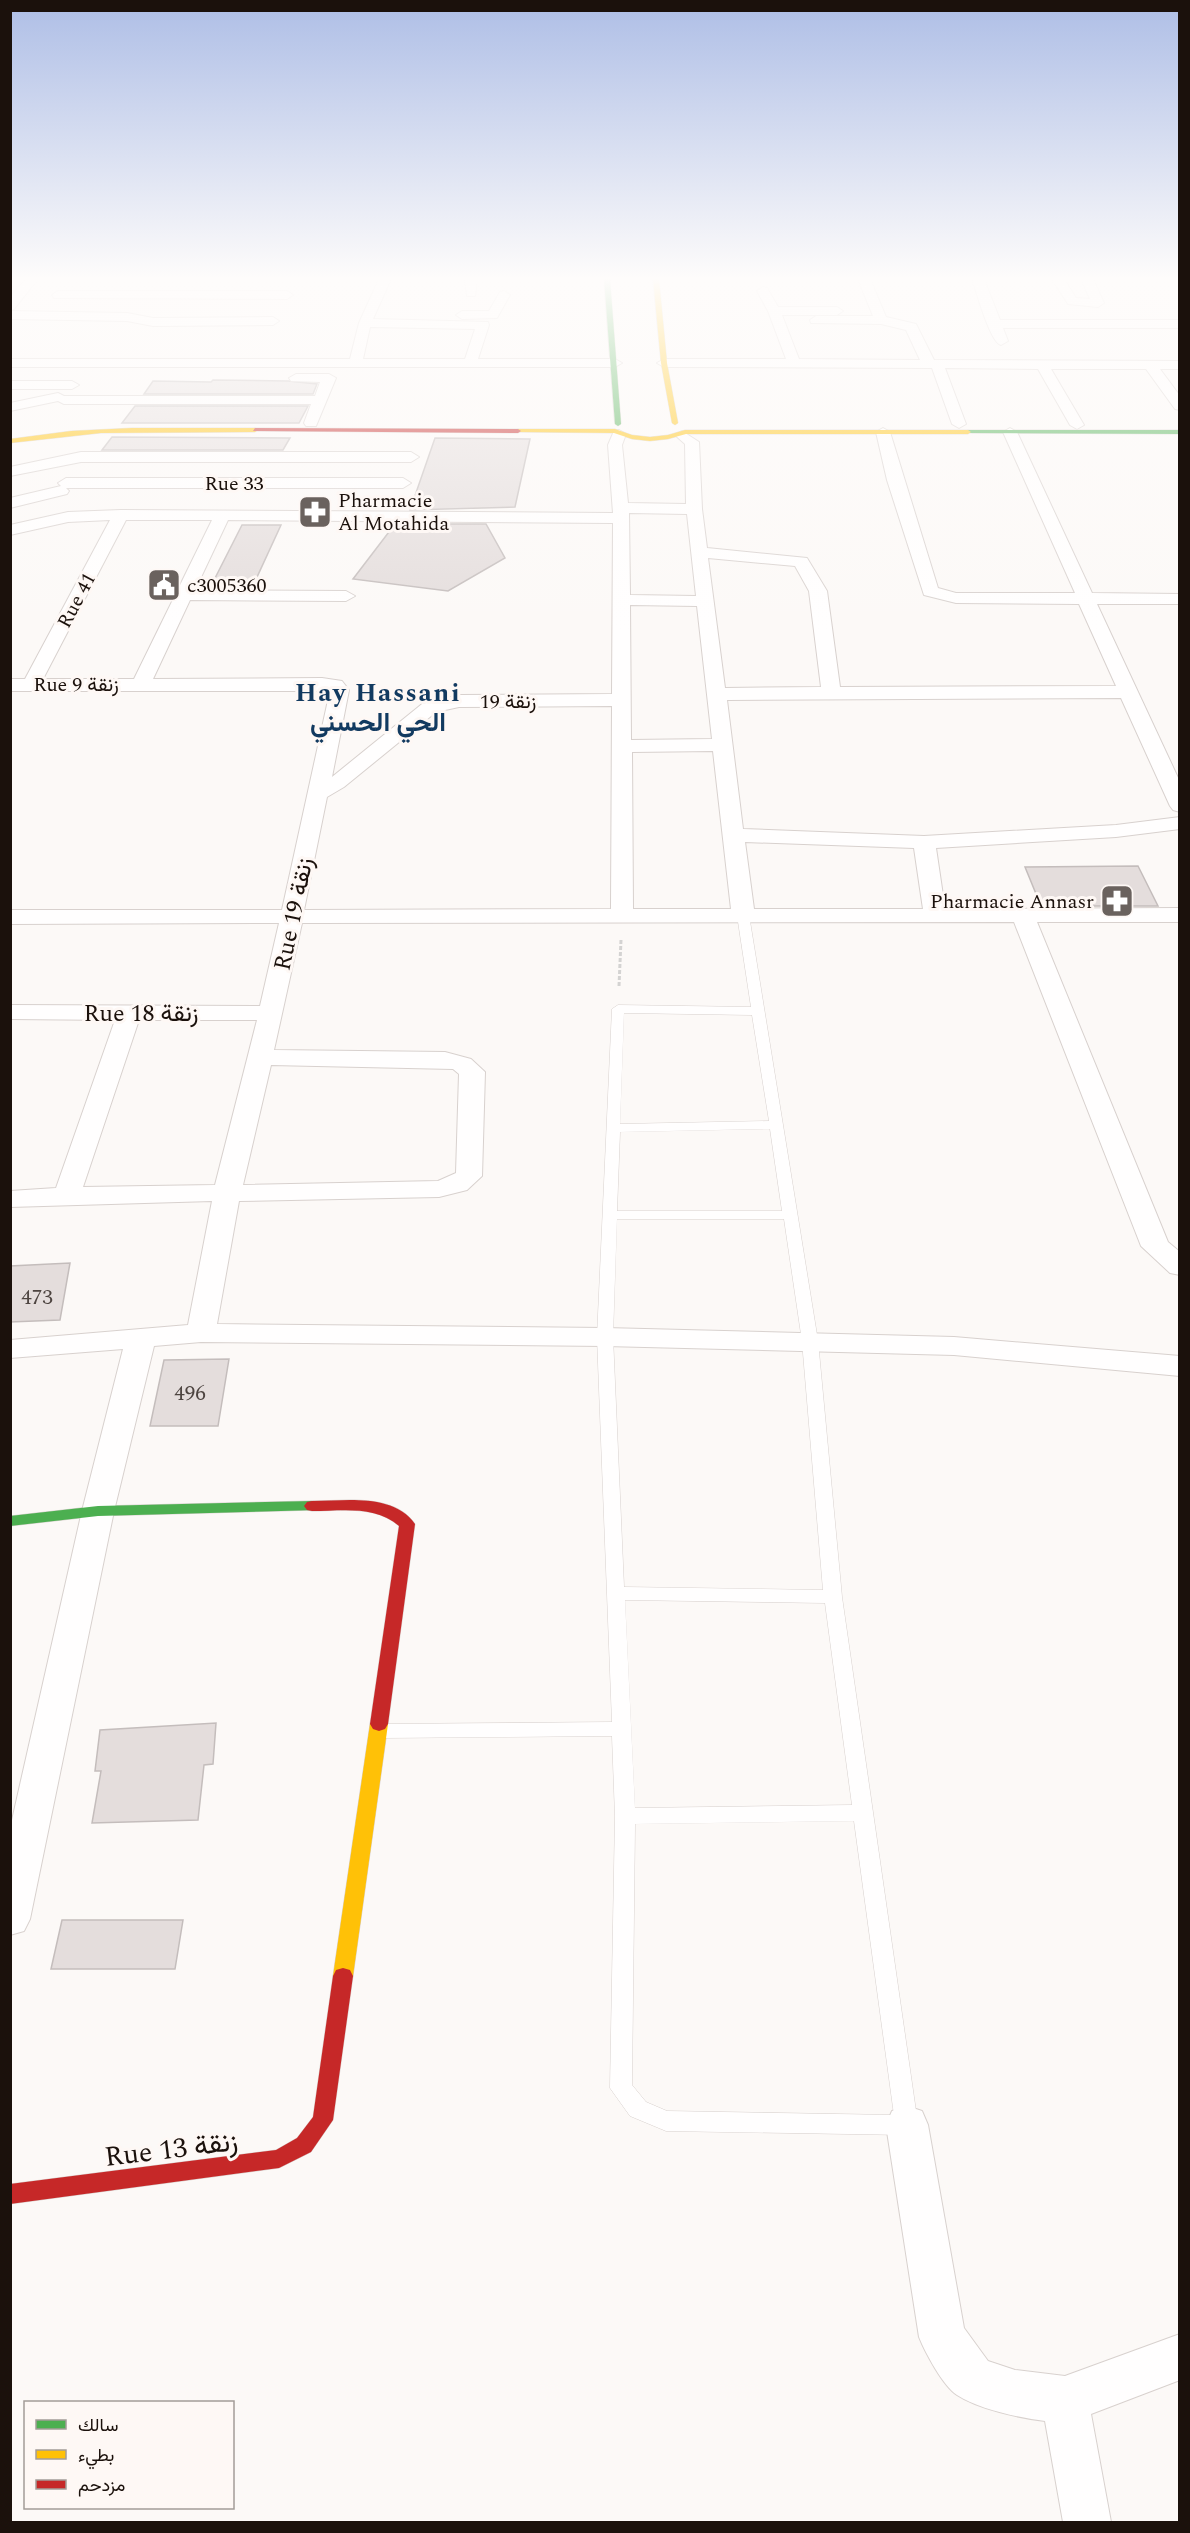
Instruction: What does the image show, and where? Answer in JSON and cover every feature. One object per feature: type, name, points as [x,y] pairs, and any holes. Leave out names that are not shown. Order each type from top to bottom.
[{"type":"street","points":[[10,407],[41,397]]},
{"type":"street","points":[[58,416],[68,397]]},
{"type":"street","points":[[265,397],[318,400]]},
{"type":"street","points":[[311,423],[319,397]]},
{"type":"street","points":[[618,397],[620,427],[615,445],[621,513],[622,915]]},
{"type":"street","points":[[673,397],[681,429],[692,442],[694,509],[743,915]]},
{"type":"street","points":[[947,397],[959,424]]},
{"type":"street","points":[[1061,397],[1077,425]]},
{"type":"street","points":[[657,421],[681,429],[1179,432]]},
{"type":"street","points":[[10,431],[79,422],[311,423],[415,427]]},
{"type":"street","points":[[10,441],[53,433],[102,430],[620,427],[648,437],[681,429],[959,424],[1179,425]]},
{"type":"street","points":[[392,518],[411,457],[415,427]]},
{"type":"street","points":[[47,520],[81,457],[102,430]]},
{"type":"street","points":[[883,432],[930,591],[956,598],[1179,599]]},
{"type":"street","points":[[1010,432],[1083,598],[1179,806]]},
{"type":"street","points":[[10,472],[81,457],[411,457]]},
{"type":"street","name":"Rue 33","points":[[10,503],[64,487],[402,483]]},
{"type":"street","points":[[11,530],[47,520],[121,515],[392,518],[621,513],[694,509]]},
{"type":"street","name":"Rue 41","points":[[31,685],[121,515]]},
{"type":"street","points":[[141,684],[222,517]]},
{"type":"street","points":[[699,552],[801,561],[818,591],[831,693]]},
{"type":"street","points":[[186,595],[346,596]]},
{"type":"street","points":[[620,600],[705,601]]},
{"type":"street","name":"Rue 9 زنقة","points":[[10,685],[141,684]]},
{"type":"street","name":"Rue 19 زنقة","points":[[141,684],[322,684],[339,687],[271,1013],[227,1193],[201,1333]]},
{"type":"street","points":[[716,694],[1128,692]]},
{"type":"street","name":"19 زنقة","points":[[318,794],[337,783],[429,708],[437,704],[459,701],[621,700]]},
{"type":"street","points":[[623,746],[722,745]]},
{"type":"street","points":[[733,835],[924,842],[1116,831],[1179,823]]},
{"type":"street","points":[[924,842],[935,915]]},
{"type":"street","points":[[1023,915],[1155,1246],[1179,1268]]},
{"type":"street","points":[[10,917],[1179,915]]},
{"type":"street","name":"Rue 18 زنقة","points":[[10,1012],[271,1013]]},
{"type":"street","points":[[66,1196],[129,1013]]},
{"type":"street","points":[[10,1199],[439,1189],[457,1184],[469,1176],[472,1072],[462,1064],[445,1060],[261,1057]]},
{"type":"street","points":[[10,1349],[201,1333],[605,1337],[954,1346],[1179,1366]]},
{"type":"street","points":[[11,1914],[98,1511],[141,1337]]},
{"type":"street","points":[[10,1521],[98,1511],[374,1505],[397,1513],[407,1524],[378,1731]]},
{"type":"street","name":"Rue 13 زنقة","points":[[10,2194],[279,2159],[304,2145],[323,2120],[378,1731]]},
{"type":"street","points":[[907,2125],[942,2337],[972,2378],[1015,2394],[1065,2400],[1179,2357]]},
{"type":"street","points":[[1065,2400],[1087,2523]]},
{"type":"lane","points":[[743,915],[810,1341],[833,1597],[907,2125],[666,2121],[638,2109],[621,2088],[625,1816],[605,1337],[618,1009],[758,1011]]},
{"type":"lane","points":[[614,1128],[776,1125]]},
{"type":"lane","points":[[610,1215],[791,1215]]},
{"type":"lane","points":[[615,1593],[833,1597]]},
{"type":"lane","points":[[378,1731],[620,1729]]},
{"type":"lane","points":[[625,1816],[863,1813]]},
{"type":"path","points":[[618,1009],[622,915]]},
{"type":"building","points":[[135,406],[308,406],[299,423],[122,423]]},
{"type":"building","points":[[112,437],[290,438],[283,450],[102,450]]},
{"type":"building","points":[[435,438],[530,439],[515,507],[410,510]]},
{"type":"building","points":[[395,524],[486,524],[505,558],[448,591],[353,579]]},
{"type":"building","points":[[242,525],[281,525],[252,588],[210,588]]},
{"type":"building","points":[[1138,866],[1158,906],[1041,906],[1025,867]]},
{"type":"building","points":[[70,1263],[60,1320],[10,1322],[10,1266]]},
{"type":"building","points":[[229,1359],[218,1426],[150,1426],[164,1360]]},
{"type":"building","points":[[216,1723],[213,1764],[204,1765],[198,1820],[92,1823],[101,1771],[95,1771],[100,1730]]},
{"type":"building","points":[[62,1920],[183,1920],[175,1969],[51,1969]]},
{"type":"traffic: fast","points":[[616,397],[618,424]]},
{"type":"traffic: fast","points":[[968,432],[1180,432]]},
{"type":"traffic: fast","points":[[10,1521],[98,1511],[312,1506]]},
{"type":"traffic: slow","points":[[670,397],[675,423]]},
{"type":"traffic: slow","points":[[10,441],[101,431],[255,430]]},
{"type":"traffic: slow","points":[[518,431],[615,431],[632,437],[650,439],[685,432],[968,432]]},
{"type":"traffic: slow","points":[[343,1976],[379,1724]]},
{"type":"traffic: jam","points":[[255,430],[518,431]]},
{"type":"traffic: jam","points":[[312,1506],[363,1505],[375,1507],[387,1510],[407,1524],[379,1724]]},
{"type":"traffic: jam","points":[[10,2194],[279,2159],[304,2145],[323,2120],[343,1976]]},
{"type":"place","name":"Pharmacie Al Motahida","points":[[315,512]]},
{"type":"place","name":"c3005360","points":[[164,585]]},
{"type":"place","name":"Pharmacie Annasr","points":[[1117,901]]},
{"type":"district","name":"Hay Hassani الحي الحسني","points":[[378,707]]}]
